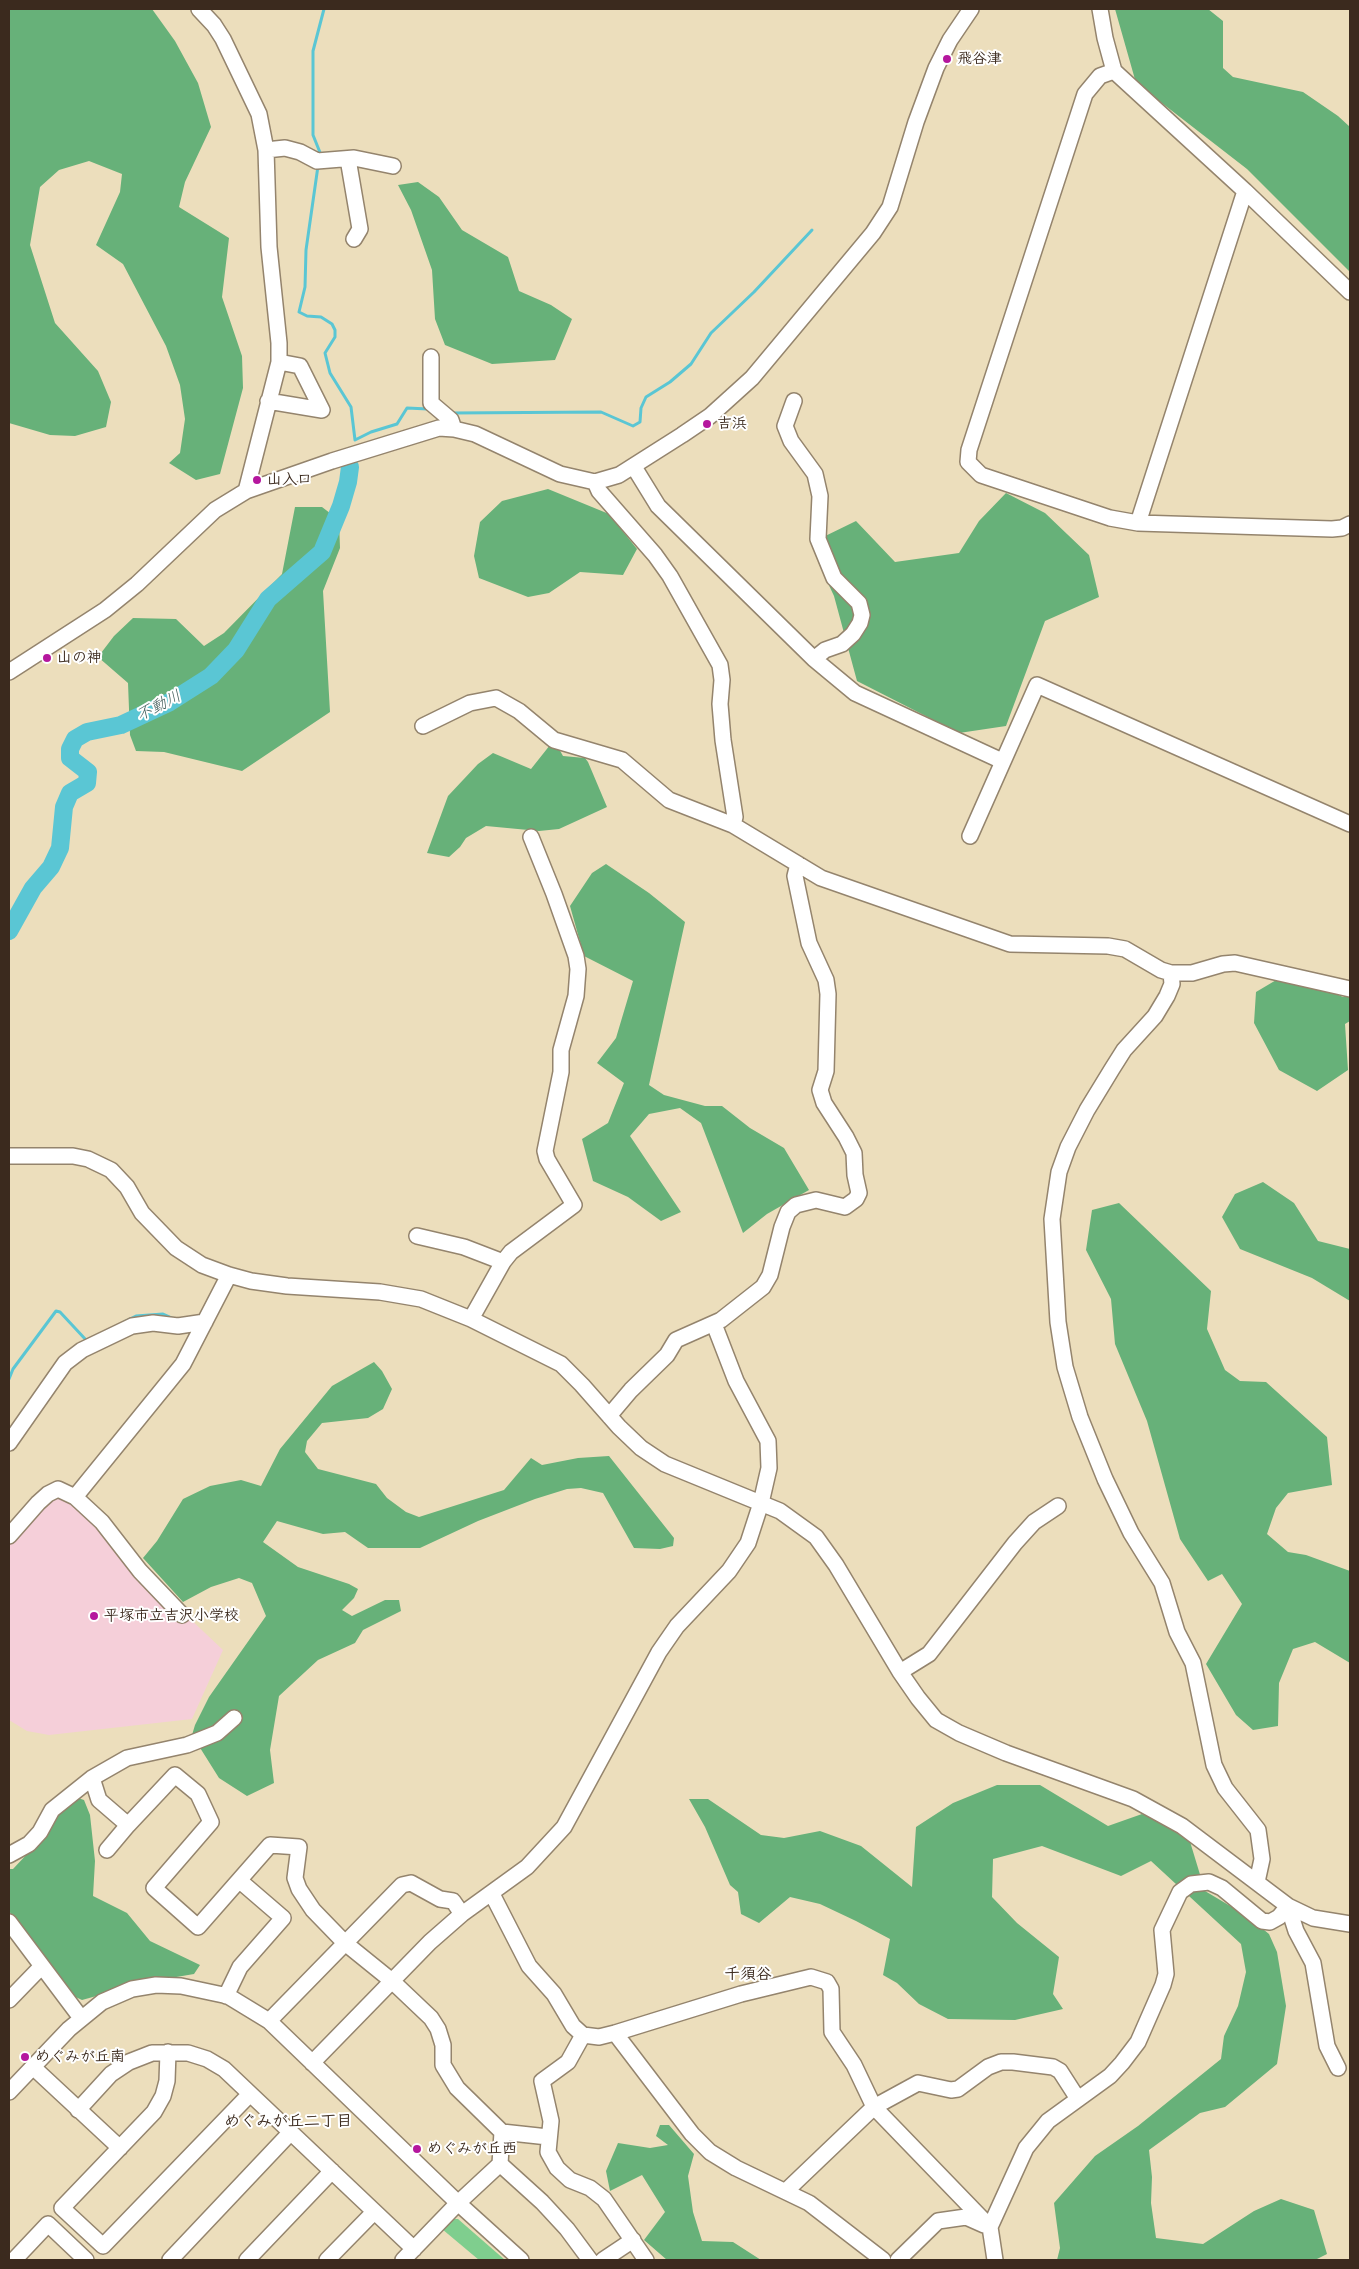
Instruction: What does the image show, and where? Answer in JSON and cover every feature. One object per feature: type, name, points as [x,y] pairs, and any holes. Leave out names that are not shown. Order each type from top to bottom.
[{"type":"street","points":[[200,9],[214,25],[222,39],[259,114],[266,150],[269,247],[279,343],[279,362],[246,491]]},
{"type":"street","points":[[11,668],[105,610],[137,584],[215,510],[246,491],[439,428],[475,434],[560,474],[595,482],[619,475],[634,467],[710,416],[752,378],[873,233],[890,207],[916,122],[936,68],[950,40],[971,9]]},
{"type":"street","points":[[1100,9],[1105,38],[1114,71],[1245,190],[1350,292]]},
{"type":"street","points":[[1114,71],[1100,76],[1085,94],[969,450],[968,462],[981,475],[1110,518],[1138,523],[1332,529],[1342,528],[1350,524]]},
{"type":"street","points":[[266,150],[293,150],[317,161],[354,158],[393,166]]},
{"type":"street","points":[[348,159],[360,229],[354,239]]},
{"type":"street","points":[[1138,523],[1245,190]]},
{"type":"street","points":[[431,357],[431,403],[451,420],[454,429]]},
{"type":"street","points":[[268,401],[322,410],[300,366],[279,362]]},
{"type":"street","points":[[794,401],[785,426],[791,440],[815,474],[820,496],[818,539],[834,578],[859,603],[862,615],[860,623],[853,634],[842,644],[824,650],[814,659]]},
{"type":"street","points":[[634,467],[658,506],[814,659],[855,693],[1002,761]]},
{"type":"street","points":[[595,482],[599,491],[655,555],[670,576],[720,665],[722,680],[720,704],[723,740],[735,817],[733,825]]},
{"type":"street","points":[[970,836],[1037,685],[1350,824]]},
{"type":"street","points":[[423,726],[470,703],[496,698],[519,711],[554,740],[622,760],[669,800],[733,825],[821,878],[1010,944],[1108,946],[1125,949],[1161,970],[1171,973],[1192,973],[1222,964],[1234,963],[1350,989]]},
{"type":"street","points":[[471,1319],[503,1262],[521,1243],[574,1205],[547,1159],[545,1151],[561,1072],[561,1050],[576,996],[578,969],[576,956],[554,894],[531,837]]},
{"type":"street","points":[[609,1416],[631,1390],[667,1355],[676,1340],[714,1324],[763,1287],[770,1275],[779,1236],[788,1212],[796,1205],[816,1200],[845,1207],[856,1199],[859,1193],[855,1176],[854,1153],[846,1136],[824,1103],[820,1090],[826,1071],[828,994],[826,980],[809,943],[795,876],[798,864]]},
{"type":"street","points":[[1171,973],[1172,984],[1167,996],[1155,1016],[1124,1050],[1112,1069],[1087,1110],[1068,1147],[1058,1172],[1052,1219],[1058,1322],[1065,1367],[1073,1397],[1084,1426],[1105,1479],[1131,1533],[1162,1583],[1177,1632],[1193,1663],[1214,1765],[1224,1788],[1258,1830],[1262,1859],[1257,1882]]},
{"type":"street","points":[[9,1156],[73,1156],[111,1170],[128,1187],[142,1213],[176,1248],[202,1265],[251,1281],[278,1285],[380,1292],[421,1299],[471,1319],[561,1364],[641,1448],[664,1464],[780,1511],[816,1538],[836,1565],[900,1672],[936,1720],[959,1733],[1006,1754],[1133,1800],[1182,1826],[1288,1906],[1314,1918],[1350,1924]]},
{"type":"street","points":[[417,1236],[464,1248],[503,1262]]},
{"type":"street","points":[[75,1497],[183,1364],[229,1275]]},
{"type":"street","points":[[9,1443],[65,1364],[82,1350],[132,1326],[153,1323],[178,1326],[205,1322]]},
{"type":"street","points":[[312,2063],[392,1981],[462,1914],[528,1867],[564,1827],[658,1652],[678,1626],[729,1571],[748,1543],[761,1503],[769,1468],[768,1441],[736,1382],[714,1324]]},
{"type":"street","points":[[9,1536],[48,1494],[58,1489],[75,1497],[102,1522],[140,1571],[182,1615]]},
{"type":"street","points":[[900,1672],[929,1654],[1034,1522],[1058,1506]]},
{"type":"street","points":[[9,1855],[29,1844],[40,1832],[52,1810],[92,1778],[127,1758],[187,1745],[217,1733],[234,1718]]},
{"type":"street","points":[[107,1850],[175,1774],[198,1794],[211,1822],[154,1888],[198,1927],[270,1845],[299,1847],[294,1878],[299,1889],[313,1910],[345,1943],[392,1981],[431,2018],[438,2029],[443,2045],[443,2065],[457,2088],[502,2132],[548,2137]]},
{"type":"street","points":[[92,1778],[99,1800],[128,1825]]},
{"type":"street","points":[[226,1996],[240,1967],[283,1918],[240,1880]]},
{"type":"street","points":[[995,2260],[990,2227],[1026,2148],[1048,2121],[1110,2076],[1138,2042],[1163,1985],[1166,1974],[1162,1930],[1180,1892],[1190,1884],[1209,1882],[1222,1888],[1262,1921],[1270,1922],[1279,1918],[1288,1906]]},
{"type":"street","points":[[269,2021],[402,1885],[410,1883],[440,1899],[453,1901],[462,1914]]},
{"type":"street","points":[[492,1894],[529,1966],[554,1994],[573,2026],[583,2035],[599,2037],[615,2033],[741,1994],[811,1977],[827,1982],[831,1989],[832,2032],[854,2065],[874,2107],[990,2227]]},
{"type":"street","points":[[1288,1906],[1296,1932],[1313,1963],[1327,2046],[1338,2068]]},
{"type":"street","points":[[9,1922],[81,2018]]},
{"type":"street","points":[[9,2000],[41,1967]]},
{"type":"street","points":[[9,2092],[81,2018],[102,2002],[132,1989],[156,1985],[181,1986],[226,1996],[248,2006],[269,2021],[458,2203],[521,2260]]},
{"type":"street","points":[[615,2033],[692,2134],[710,2152],[736,2168],[810,2204],[883,2260]]},
{"type":"street","points":[[583,2035],[568,2062],[542,2081],[551,2121],[548,2152],[557,2168],[570,2180],[590,2188],[604,2199],[646,2260]]},
{"type":"street","points":[[78,2110],[111,2074],[129,2062],[152,2053],[168,2052],[188,2053],[207,2059],[224,2070],[332,2171],[374,2212],[408,2255],[458,2203],[500,2164],[502,2132]]},
{"type":"street","points":[[168,2052],[167,2081],[163,2096],[154,2112],[62,2208],[103,2246],[250,2094]]},
{"type":"street","points":[[786,2191],[874,2107],[918,2083],[951,2090],[958,2089],[988,2067],[1007,2062],[1053,2067],[1060,2071],[1068,2081],[1078,2099]]},
{"type":"street","points":[[33,2067],[120,2148]]},
{"type":"street","points":[[170,2260],[291,2132]]},
{"type":"street","points":[[500,2164],[542,2202],[567,2229],[590,2260]]},
{"type":"street","points":[[247,2260],[332,2171]]},
{"type":"street","points":[[327,2260],[374,2212]]},
{"type":"street","points":[[898,2260],[938,2221],[966,2217],[990,2227]]},
{"type":"street","points":[[14,2260],[48,2224],[86,2260]]},
{"type":"street","points":[[603,2260],[633,2240]]},
{"type":"shaded area","name":"平塚市立吉沢小学校","points":[[55,1496],[79,1505],[185,1614],[223,1650],[192,1719],[49,1735],[27,1731],[9,1720],[9,1541]]},
{"type":"green space","points":[[9,9],[152,9],[175,41],[198,83],[211,127],[185,182],[179,207],[229,238],[222,297],[242,356],[243,388],[220,474],[196,480],[169,463],[180,453],[185,419],[180,385],[166,346],[123,264],[96,245],[120,192],[122,174],[89,161],[59,170],[40,187],[30,245],[55,323],[98,371],[111,402],[106,427],[75,436],[50,435],[9,423]]},
{"type":"green space","points":[[1115,9],[1208,9],[1223,21],[1223,68],[1233,77],[1303,92],[1338,116],[1350,127],[1350,272],[1247,169],[1136,83]]},
{"type":"green space","points":[[418,182],[439,197],[462,230],[508,257],[519,291],[551,305],[572,319],[555,360],[492,364],[445,345],[435,319],[432,270],[411,210],[398,185]]},
{"type":"green space","points":[[548,489],[609,514],[637,549],[623,575],[580,572],[549,593],[528,597],[479,578],[474,556],[480,522],[502,501]]},
{"type":"green space","points":[[1006,493],[1045,513],[1089,555],[1099,597],[1045,621],[1006,726],[959,733],[857,681],[834,596],[819,564],[815,541],[856,521],[895,562],[959,553],[979,521]]},
{"type":"green space","points":[[295,507],[322,507],[339,520],[340,548],[323,591],[330,712],[242,771],[164,752],[136,751],[130,735],[128,683],[98,657],[114,636],[133,618],[176,619],[204,646],[224,633],[282,574]]},
{"type":"green space","points":[[554,740],[563,756],[585,758],[607,807],[559,829],[539,831],[486,826],[466,838],[460,847],[449,857],[427,853],[448,796],[478,764],[493,753],[531,769]]},
{"type":"green space","points":[[606,864],[649,893],[685,922],[649,1085],[664,1095],[705,1106],[722,1106],[750,1128],[784,1148],[809,1190],[767,1214],[743,1233],[701,1123],[680,1108],[649,1114],[630,1136],[681,1212],[661,1221],[628,1197],[593,1181],[582,1139],[608,1123],[624,1083],[597,1063],[616,1038],[633,981],[584,956],[570,906],[592,873]]},
{"type":"green space","points":[[1288,973],[1343,997],[1350,995],[1350,1021],[1345,1024],[1348,1070],[1317,1091],[1279,1070],[1254,1023],[1256,992]]},
{"type":"green space","points":[[1263,1182],[1294,1203],[1318,1241],[1350,1249],[1350,1301],[1312,1278],[1240,1249],[1222,1217],[1235,1194]]},
{"type":"green space","points":[[1119,1203],[1211,1291],[1207,1329],[1225,1370],[1240,1381],[1266,1382],[1327,1437],[1332,1485],[1288,1493],[1276,1508],[1267,1534],[1288,1552],[1306,1555],[1350,1571],[1350,1663],[1315,1642],[1293,1649],[1279,1683],[1278,1726],[1253,1730],[1236,1715],[1206,1664],[1242,1604],[1222,1574],[1208,1581],[1180,1539],[1147,1421],[1115,1344],[1111,1299],[1086,1250],[1092,1210]]},
{"type":"green space","points":[[374,1362],[382,1371],[392,1389],[383,1409],[368,1418],[322,1423],[307,1441],[305,1452],[318,1469],[376,1484],[387,1498],[406,1512],[419,1517],[504,1490],[531,1458],[542,1465],[578,1458],[609,1456],[674,1538],[673,1546],[660,1549],[634,1548],[603,1493],[581,1488],[567,1489],[535,1499],[478,1521],[420,1548],[368,1548],[345,1532],[323,1534],[277,1521],[263,1542],[298,1567],[349,1584],[358,1589],[354,1598],[342,1610],[352,1616],[385,1600],[399,1600],[401,1611],[363,1630],[355,1643],[318,1660],[279,1696],[270,1750],[274,1783],[247,1796],[219,1778],[192,1735],[209,1697],[266,1616],[252,1583],[239,1578],[211,1587],[183,1602],[143,1558],[157,1541],[183,1499],[210,1486],[241,1480],[261,1486],[280,1449],[332,1386]]},
{"type":"green space","points":[[997,1785],[1040,1785],[1108,1826],[1142,1814],[1188,1835],[1205,1891],[1247,1916],[1269,1934],[1277,1952],[1286,2006],[1277,2064],[1225,2107],[1200,2113],[1149,2150],[1152,2177],[1151,2203],[1156,2238],[1203,2244],[1254,2211],[1281,2199],[1314,2210],[1327,2254],[1315,2260],[1057,2260],[1060,2248],[1054,2203],[1095,2156],[1138,2126],[1221,2059],[1224,2036],[1238,2006],[1246,1972],[1241,1944],[1151,1861],[1121,1876],[1042,1846],[993,1859],[992,1897],[1017,1923],[1059,1957],[1053,1994],[1063,2009],[1015,2020],[948,2019],[919,2004],[897,1983],[883,1975],[890,1939],[856,1921],[820,1904],[790,1897],[759,1923],[741,1914],[738,1892],[730,1885],[705,1827],[689,1799],[708,1799],[761,1835],[784,1838],[820,1831],[861,1846],[912,1887],[916,1827],[953,1803]]},
{"type":"green space","points":[[75,1797],[84,1800],[90,1815],[95,1861],[93,1896],[127,1913],[150,1941],[200,1965],[194,1974],[147,1982],[82,2000],[67,1993],[13,1919],[9,1910],[9,1869],[13,1869],[29,1852],[52,1820]]},
{"type":"green space","points":[[660,2125],[669,2125],[694,2154],[688,2176],[693,2212],[702,2241],[733,2242],[761,2260],[667,2260],[644,2240],[665,2212],[642,2175],[610,2191],[606,2171],[618,2143],[650,2148],[668,2145],[656,2136]]},
{"type":"green space","points":[[450,2219],[458,2219],[505,2260],[479,2260],[442,2229]]},
{"type":"waterway","points":[[321,155],[313,135],[313,51],[324,9]]},
{"type":"waterway","points":[[318,166],[306,250],[305,287],[299,312],[307,316],[321,317],[332,324],[335,330],[335,337],[325,353],[330,373],[351,407],[355,440],[371,432],[397,424],[407,408],[428,409]]},
{"type":"waterway","points":[[452,413],[601,412],[633,426],[640,422],[641,408],[646,397],[670,382],[691,364],[711,333],[754,292],[812,230]]},
{"type":"waterway","name":"不動川","points":[[9,931],[33,888],[51,867],[60,848],[64,807],[70,793],[87,783],[88,772],[70,758],[70,749],[75,739],[87,732],[121,725],[170,702],[211,676],[236,650],[268,599],[322,552],[341,506],[350,467]]},
{"type":"waterway","points":[[9,1379],[13,1369],[56,1311],[60,1312],[87,1341],[89,1340]]},
{"type":"waterway","points":[[124,1322],[136,1316],[163,1314],[172,1318]]},
{"type":"place","name":"飛谷津","points":[[947,59]]},
{"type":"place","name":"吉浜","points":[[707,424]]},
{"type":"place","name":"山入口","points":[[257,480]]},
{"type":"place","name":"山の神","points":[[47,658]]},
{"type":"place","name":"平塚市立吉沢小学校","points":[[94,1616]]},
{"type":"place","name":"めぐみが丘南","points":[[25,2057]]},
{"type":"place","name":"めぐみが丘西","points":[[417,2149]]},
{"type":"district","name":"千須谷","points":[[748,1975]]},
{"type":"district","name":"めぐみが丘二丁目","points":[[288,2122]]}]
